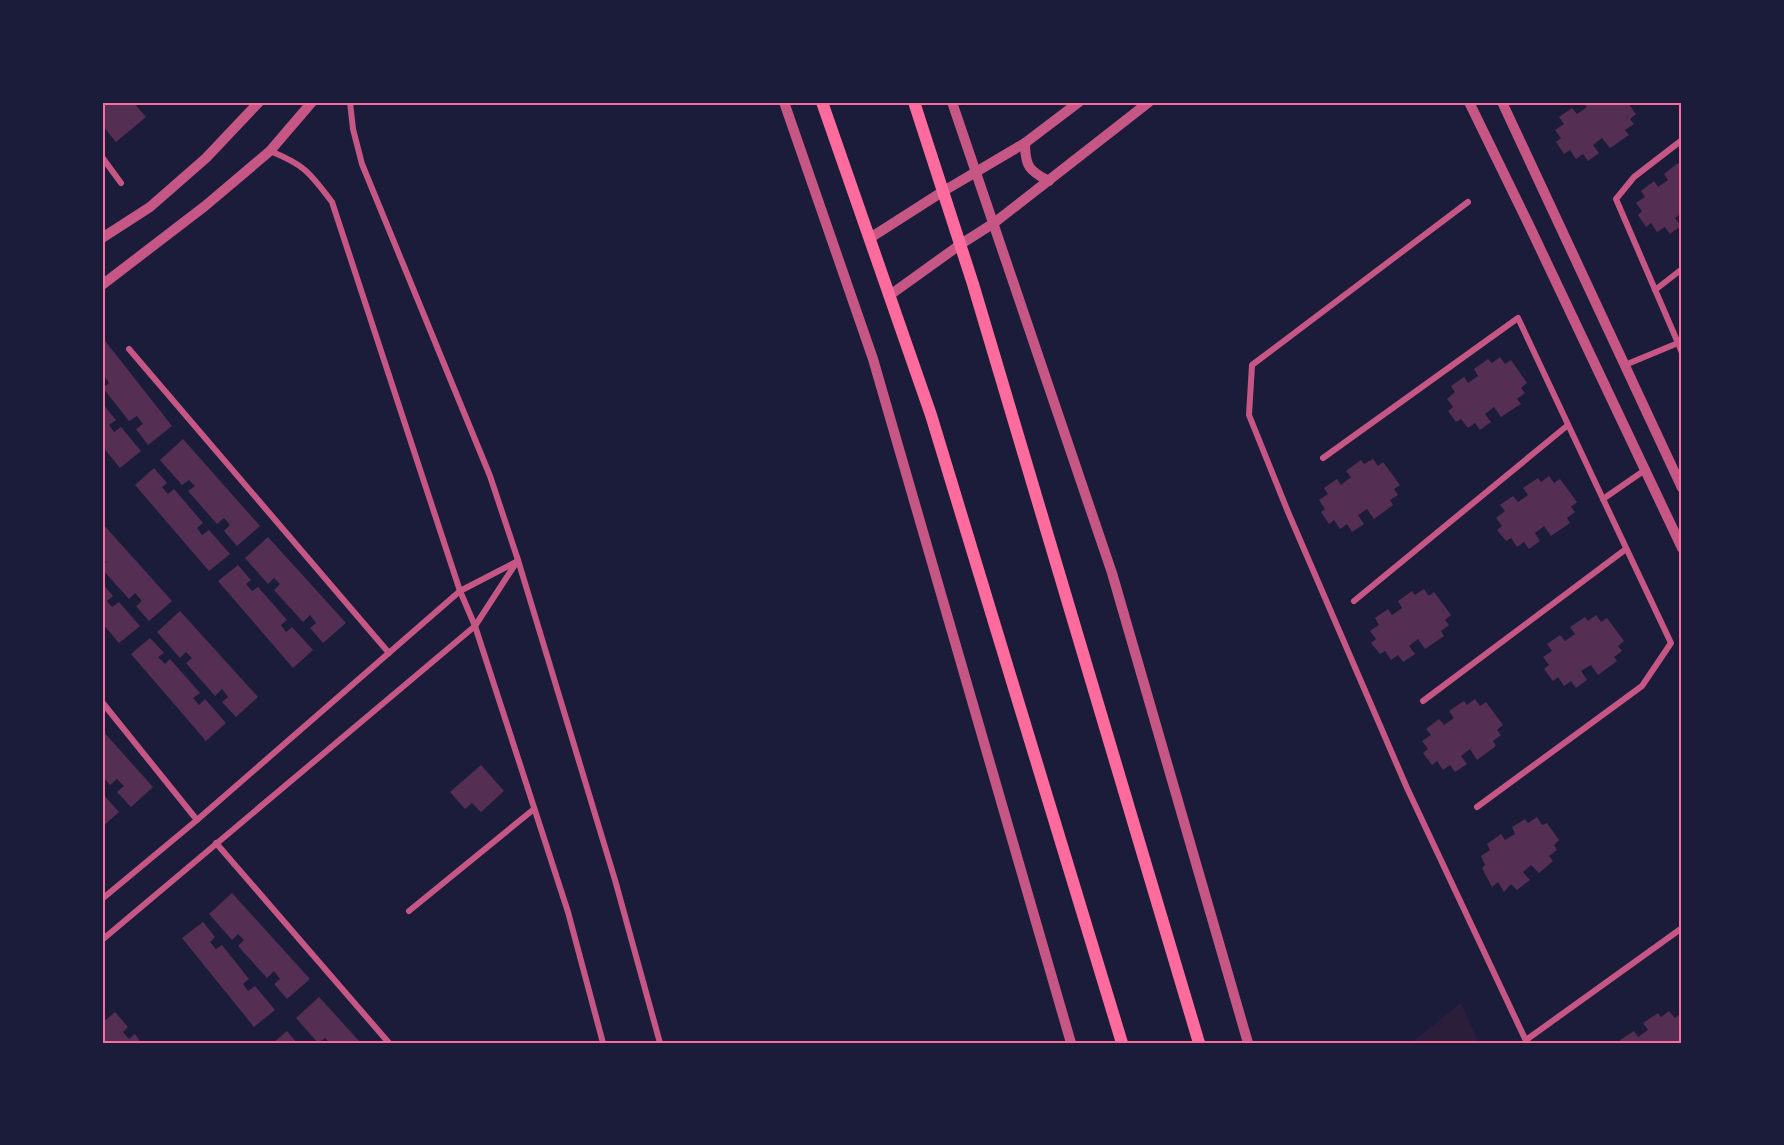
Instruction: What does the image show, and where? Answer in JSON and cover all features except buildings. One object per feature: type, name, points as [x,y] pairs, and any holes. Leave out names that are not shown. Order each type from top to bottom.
[{"type":"main road","points":[[822,102],[931,415],[1122,1043]]},
{"type":"main road","points":[[914,102],[961,244],[1199,1043]]},
{"type":"street","points":[[102,238],[150,207],[206,158],[259,102]]},
{"type":"street","points":[[102,285],[205,206],[270,151],[312,102]]},
{"type":"street","points":[[350,102],[353,129],[362,164],[490,476],[615,880],[660,1043]]},
{"type":"street","points":[[784,102],[873,359],[1071,1043]]},
{"type":"street","points":[[952,102],[1112,573],[1248,1043]]},
{"type":"street","points":[[870,238],[1025,143],[1079,102]]},
{"type":"street","points":[[890,295],[994,223],[1149,102]]},
{"type":"street","points":[[1469,102],[1682,549]]},
{"type":"street","points":[[1502,102],[1682,488]]},
{"type":"street","points":[[1682,140],[1634,177],[1616,199],[1682,353]]},
{"type":"street","points":[[1025,143],[1025,159],[1034,174],[1049,181]]},
{"type":"street","points":[[270,151],[291,160],[310,173],[332,202],[460,591],[475,626],[568,912],[603,1043]]},
{"type":"street","points":[[102,157],[121,183]]},
{"type":"street","points":[[1468,202],[1252,365],[1249,415],[1288,512],[1407,788],[1526,1042],[1682,928]]},
{"type":"street","points":[[1655,290],[1682,269]]},
{"type":"street","points":[[1323,458],[1518,318],[1671,643],[1642,686],[1477,807]]},
{"type":"street","points":[[1625,365],[1678,343]]},
{"type":"street","points":[[129,349],[389,653]]},
{"type":"street","points":[[1354,601],[1568,425]]},
{"type":"street","points":[[1603,499],[1645,470]]},
{"type":"street","points":[[1423,701],[1626,549]]},
{"type":"street","points":[[102,899],[197,820],[460,591],[518,561]]},
{"type":"street","points":[[102,940],[475,626],[518,561]]},
{"type":"street","points":[[102,702],[197,820]]},
{"type":"street","points":[[409,910],[534,809]]},
{"type":"street","points":[[216,843],[389,1043]]},
{"type":"shaded area","points":[[1461,1003],[1479,1043],[1411,1043]]}]
